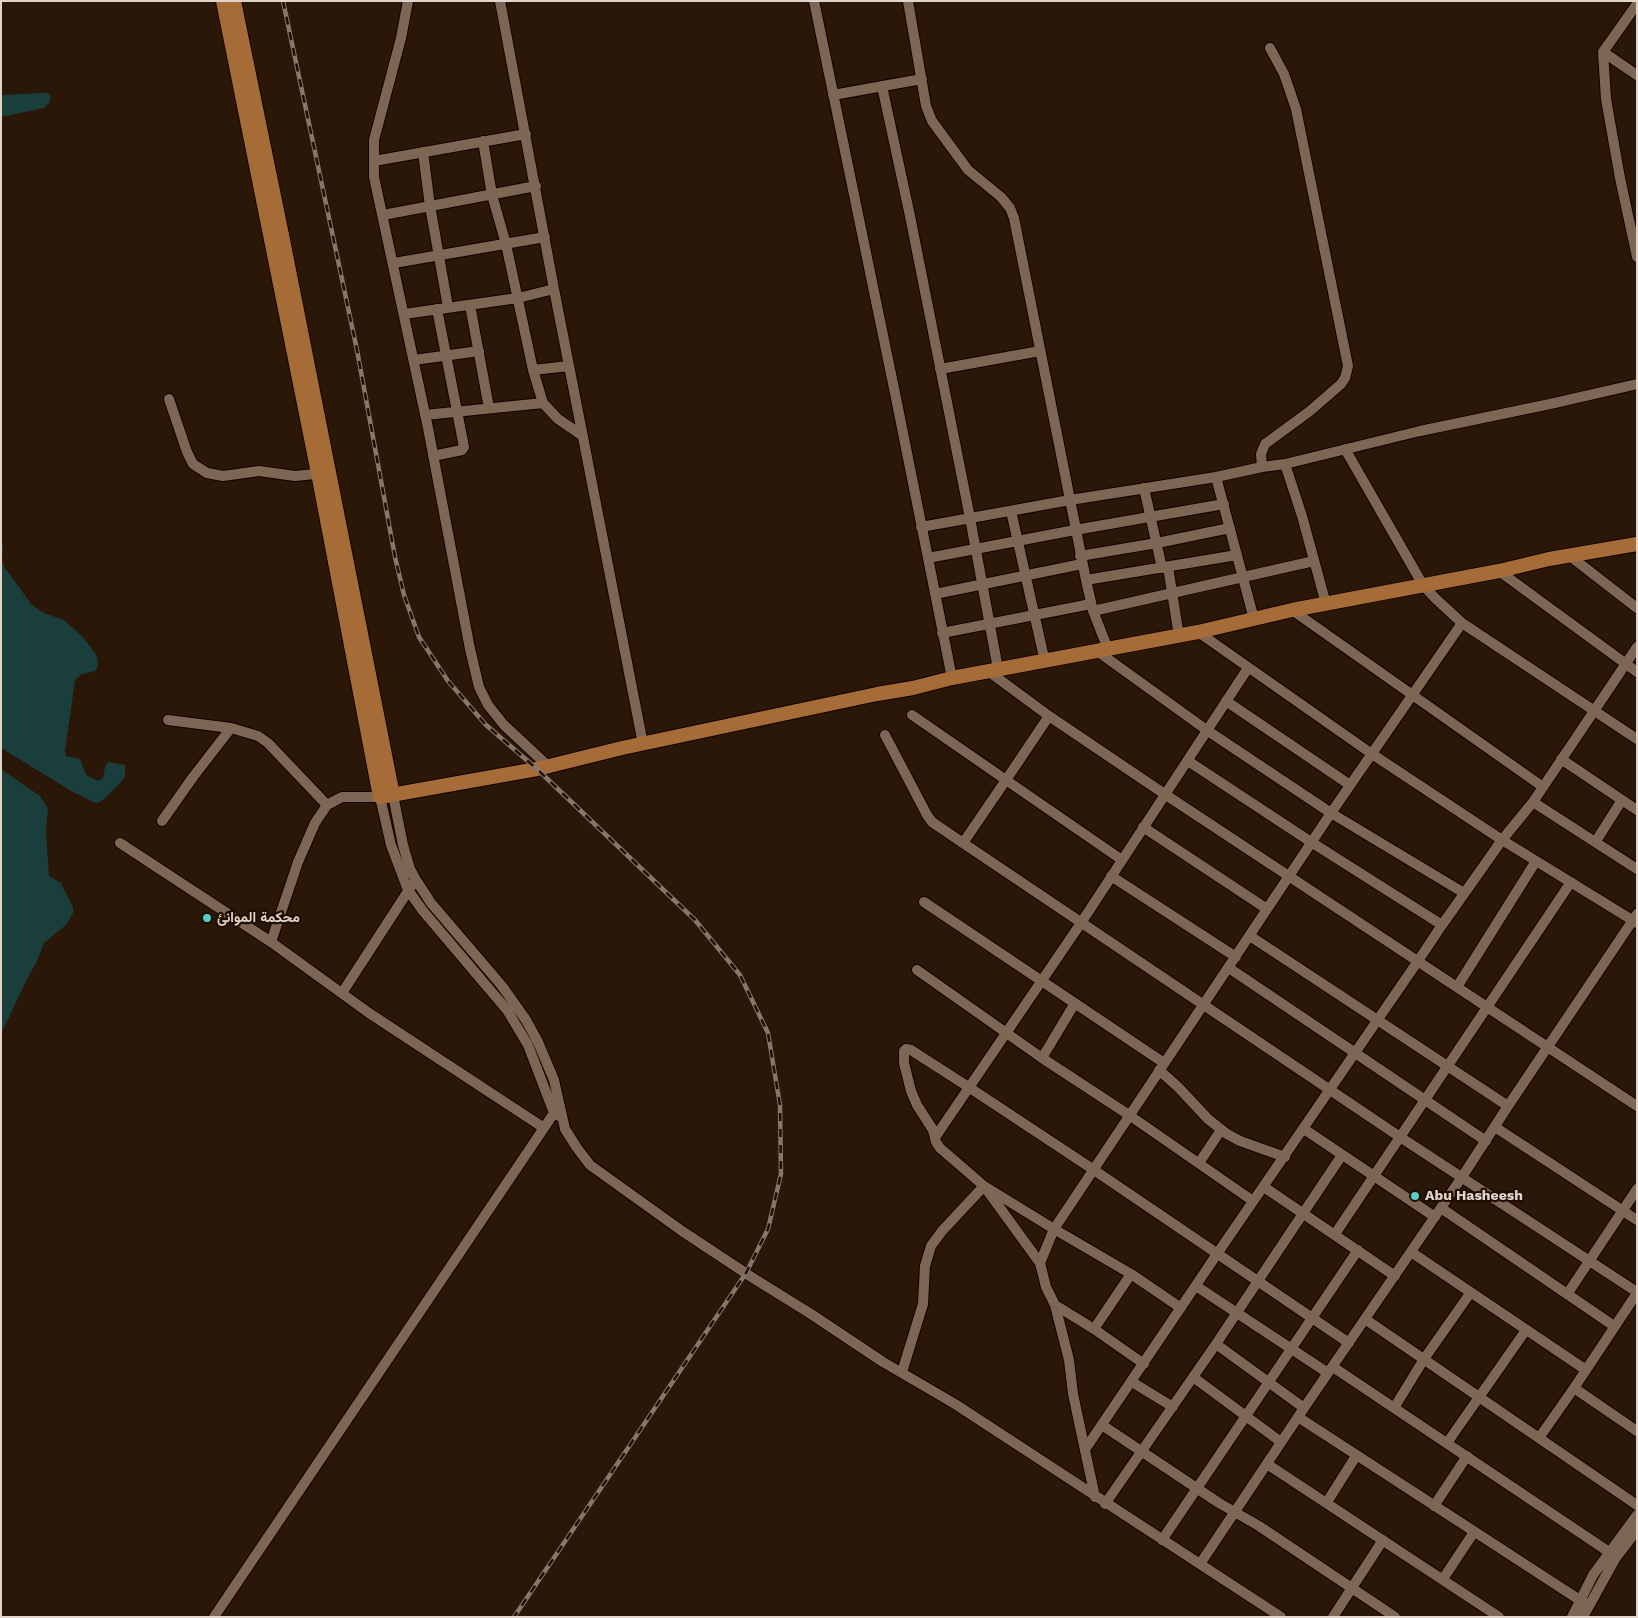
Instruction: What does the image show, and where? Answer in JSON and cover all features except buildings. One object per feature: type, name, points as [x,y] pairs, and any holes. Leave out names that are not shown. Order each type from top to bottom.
[{"type":"main road","points":[[223,1],[323,473]]},
{"type":"main road","points":[[234,1],[386,796],[548,766],[952,678],[1179,636],[1292,610],[1637,544]]},
{"type":"street","points":[[408,1],[401,38],[374,140],[374,177],[394,262],[470,649],[479,686],[488,705],[504,725],[548,766]]},
{"type":"street","points":[[500,1],[554,290],[643,744]]},
{"type":"street","points":[[814,1],[952,678]]},
{"type":"street","points":[[908,1],[926,106],[936,127],[968,170],[1001,197],[1012,213],[1081,560],[1102,650],[1208,731],[1331,813],[1464,894]]},
{"type":"street","points":[[1637,4],[1603,52],[1606,99],[1620,178],[1637,256]]},
{"type":"street","points":[[1262,467],[1261,454],[1265,444],[1310,412],[1336,389],[1346,378],[1348,366],[1296,109],[1284,74],[1270,48]]},
{"type":"street","points":[[1603,52],[1637,75]]},
{"type":"street","points":[[833,95],[922,79]]},
{"type":"street","points":[[882,86],[910,216],[976,549],[990,624],[993,670],[1049,716],[1289,877],[1637,1106]]},
{"type":"street","points":[[374,161],[526,134]]},
{"type":"street","points":[[483,142],[492,194],[506,244],[533,370],[543,403],[558,419],[583,436]]},
{"type":"street","points":[[423,152],[430,206],[448,307]]},
{"type":"street","points":[[383,215],[536,186]]},
{"type":"street","points":[[394,262],[545,238]]},
{"type":"street","points":[[404,314],[518,298],[554,290]]},
{"type":"street","points":[[470,305],[490,408]]},
{"type":"street","points":[[433,456],[462,450],[464,447],[437,309]]},
{"type":"street","points":[[414,360],[479,351]]},
{"type":"street","points":[[940,369],[1040,351]]},
{"type":"street","points":[[533,370],[569,366]]},
{"type":"street","points":[[921,527],[1285,464],[1420,431],[1637,384]]},
{"type":"street","points":[[169,399],[186,452],[193,464],[207,473],[224,476],[259,471],[295,476],[323,473]]},
{"type":"street","points":[[425,415],[543,403]]},
{"type":"street","points":[[1345,449],[1422,584],[1462,623],[1637,739]]},
{"type":"street","points":[[1285,464],[1326,604]]},
{"type":"street","points":[[1216,477],[1254,619]]},
{"type":"street","points":[[1144,488],[1156,543],[1165,567],[1179,636]]},
{"type":"street","points":[[928,558],[1224,504]]},
{"type":"street","points":[[1012,511],[1045,662]]},
{"type":"street","points":[[935,594],[1025,575],[1156,543],[1230,528]]},
{"type":"street","points":[[1086,580],[1237,555]]},
{"type":"street","points":[[1570,556],[1637,608]]},
{"type":"street","points":[[942,633],[1035,615],[1171,594],[1314,561]]},
{"type":"street","points":[[1499,571],[1637,672]]},
{"type":"street","points":[[1292,610],[1543,787]]},
{"type":"street","points":[[1040,1263],[1054,1230],[1129,1115],[1229,968],[1311,842],[1462,623]]},
{"type":"street","points":[[1198,632],[1372,754],[1502,840],[1635,919],[1200,1564]]},
{"type":"street","points":[[1086,1448],[1442,925],[1502,840],[1533,802],[1637,647]]},
{"type":"street","points":[[936,1136],[1081,923],[1248,668]]},
{"type":"street","points":[[1226,701],[1350,785]]},
{"type":"street","points":[[912,715],[1122,860]]},
{"type":"street","points":[[963,843],[1049,716]]},
{"type":"street","points":[[168,720],[231,728],[258,736],[268,743],[327,805]]},
{"type":"street","points":[[162,821],[231,728]]},
{"type":"street","points":[[885,735],[932,822],[1400,1137],[1637,1292],[1539,1438]]},
{"type":"street","points":[[1561,759],[1637,810]]},
{"type":"street","points":[[1188,761],[1442,925]]},
{"type":"street","points":[[271,942],[298,862],[315,823],[327,805],[342,797],[386,796]]},
{"type":"street","points":[[386,796],[410,869],[430,903],[502,986],[526,1020],[538,1042],[554,1080],[558,1115]]},
{"type":"street","points":[[386,796],[391,845],[408,890],[508,1010],[528,1045],[568,1135],[590,1164],[682,1230],[883,1362],[955,1404],[1281,1617]]},
{"type":"street","points":[[1596,841],[1622,800]]},
{"type":"street","points":[[1533,802],[1637,869]]},
{"type":"street","points":[[1143,827],[1267,909]]},
{"type":"street","points":[[120,844],[271,942],[342,993],[544,1128]]},
{"type":"street","points":[[1457,987],[1536,861]]},
{"type":"street","points":[[1111,876],[1236,957]]},
{"type":"street","points":[[342,993],[416,880]]},
{"type":"street","points":[[1335,1234],[1571,882]]},
{"type":"street","points":[[924,902],[1075,1003],[1161,1067],[1221,1130],[1240,1141],[1285,1157]]},
{"type":"street","points":[[1250,936],[1508,1106]]},
{"type":"street","points":[[1229,968],[1486,1141]]},
{"type":"street","points":[[917,970],[1042,1058],[1254,1201]]},
{"type":"street","points":[[1042,1058],[1075,1003]]},
{"type":"street","points":[[1181,1308],[1131,1274],[1054,1230],[984,1186],[940,1148],[936,1142],[936,1136],[911,1091],[905,1073],[905,1050],[911,1050],[1094,1170],[1348,1344]]},
{"type":"street","points":[[214,1617],[544,1128],[558,1115]]},
{"type":"street","points":[[1495,1126],[1637,1220]]},
{"type":"street","points":[[1304,1129],[1435,1217]]},
{"type":"street","points":[[1199,1163],[1221,1130]]},
{"type":"street","points":[[1106,1504],[1258,1282],[1342,1155]]},
{"type":"street","points":[[902,1372],[923,1304],[925,1266],[931,1246],[942,1231],[984,1186]]},
{"type":"street","points":[[984,1186],[1040,1263],[1046,1287],[1055,1306],[1069,1360],[1095,1497]]},
{"type":"street","points":[[1264,1187],[1395,1276]]},
{"type":"street","points":[[1568,1293],[1637,1190]]},
{"type":"street","points":[[1441,1208],[1614,1326]]},
{"type":"street","points":[[1162,1540],[1358,1250]]},
{"type":"street","points":[[1411,1252],[1586,1370]]},
{"type":"street","points":[[1094,1329],[1131,1274]]},
{"type":"street","points":[[1196,1286],[1290,1349],[1394,1408],[1609,1552]]},
{"type":"street","points":[[1394,1408],[1424,1359],[1471,1292]]},
{"type":"street","points":[[1055,1306],[1094,1329],[1144,1364]]},
{"type":"street","points":[[1365,1319],[1637,1505]]},
{"type":"street","points":[[1447,1443],[1526,1330]]},
{"type":"street","points":[[1216,1344],[1304,1408]]},
{"type":"street","points":[[1193,1378],[1281,1442]]},
{"type":"street","points":[[1132,1382],[1173,1407]]},
{"type":"street","points":[[1574,1388],[1637,1431]]},
{"type":"street","points":[[1298,1417],[1588,1606]]},
{"type":"street","points":[[1102,1424],[1196,1488],[1259,1526],[1395,1617]]},
{"type":"street","points":[[1327,1502],[1356,1456]]},
{"type":"street","points":[[1434,1506],[1467,1456]]},
{"type":"street","points":[[1267,1464],[1499,1617]]},
{"type":"street","points":[[1572,1617],[1579,1600],[1609,1552],[1637,1514]]},
{"type":"street","points":[[1584,1617],[1588,1606],[1615,1559],[1637,1530]]},
{"type":"street","points":[[1443,1579],[1474,1532]]},
{"type":"street","points":[[1333,1617],[1384,1540]]},
{"type":"water","points":[[48,93],[51,96],[49,103],[44,108],[1,117],[1,95]]},
{"type":"water","points":[[1,541],[3,546],[2,560],[5,568],[32,605],[44,613],[64,620],[84,638],[97,656],[98,665],[95,671],[82,674],[75,680],[65,751],[66,756],[80,759],[86,775],[96,780],[103,778],[108,762],[125,765],[125,777],[98,803],[73,792],[1,748]]},
{"type":"water","points":[[1,769],[40,796],[48,809],[46,830],[49,876],[61,883],[73,907],[73,913],[66,925],[44,943],[1,1034]]},
{"type":"railway","points":[[283,1],[357,350],[395,557],[404,595],[419,637],[448,681],[486,725],[537,769],[695,920],[740,975],[768,1033],[780,1105],[781,1174],[768,1229],[746,1273],[514,1617]]},
{"type":"place","name":"محكمة الموانئ","points":[[207,918]]},
{"type":"place","name":"Abu Hasheesh","points":[[1415,1196]]}]
